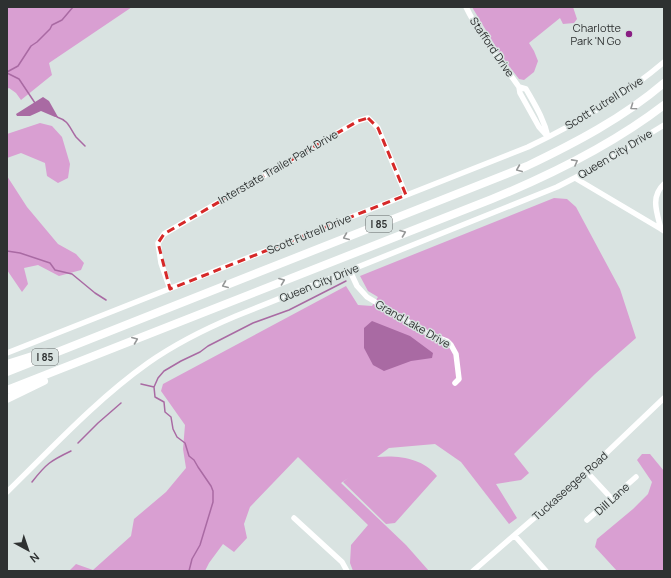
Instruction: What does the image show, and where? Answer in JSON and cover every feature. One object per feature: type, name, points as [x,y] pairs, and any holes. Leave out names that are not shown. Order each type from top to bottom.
[{"type":"highway","name":"I 85","points":[[7,372],[527,166],[598,129],[634,106],[664,83]]},
{"type":"highway","name":"I 85","points":[[7,390],[492,200],[539,180],[618,136],[664,105]]},
{"type":"highway","points":[[7,364],[83,342]]},
{"type":"highway","points":[[7,399],[110,350]]},
{"type":"street","name":"Stafford Drive","points":[[466,7],[478,30],[519,87],[526,89],[545,124],[548,137]]},
{"type":"street","name":"Scott Futrell Drive","points":[[7,353],[500,158],[548,137],[585,117],[618,96],[664,62]]},
{"type":"street","name":"Interstate Trailer Park Drive","points":[[170,289],[161,263],[158,243],[164,234],[358,120],[368,118],[378,128],[406,195]]},
{"type":"street","name":"Queen City Drive","points":[[7,492],[109,394],[148,363],[185,340],[215,325],[532,198],[574,178],[664,125]]},
{"type":"street","points":[[574,178],[662,230]]},
{"type":"street","points":[[662,230],[655,202],[657,192],[664,184]]},
{"type":"street","name":"Grand Lake Drive","points":[[350,271],[357,286],[367,297],[429,334],[447,341],[451,345],[457,359],[459,379],[455,384]]},
{"type":"street","name":"Tuckaseegee Road","points":[[473,571],[587,472],[664,398]]},
{"type":"street","points":[[587,472],[612,499]]},
{"type":"street","name":"Dill Lane","points":[[587,520],[636,477]]},
{"type":"street","points":[[294,518],[342,562],[346,571]]},
{"type":"street","points":[[515,536],[546,571]]},
{"type":"highlighted area","points":[[368,118],[378,128],[406,195],[170,289],[158,243],[164,234],[358,121]]},
{"type":"shaded area","points":[[7,7],[132,7],[49,63],[52,75],[21,100],[16,93],[9,88],[7,89]]},
{"type":"shaded area","points":[[472,7],[573,7],[577,19],[574,23],[563,24],[560,18],[529,43],[538,61],[534,72],[524,80],[519,79],[502,57]]},
{"type":"shaded area","points":[[43,97],[49,101],[58,117],[41,111],[30,116],[17,116],[16,114]]},
{"type":"shaded area","points":[[40,123],[52,126],[62,137],[70,164],[68,178],[58,183],[47,176],[45,163],[21,153],[7,158],[7,134]]},
{"type":"shaded area","points":[[7,176],[27,207],[58,244],[76,254],[84,263],[81,270],[59,276],[38,265],[24,268],[28,284],[22,292],[7,270]]},
{"type":"shaded area","points":[[554,198],[567,199],[576,207],[620,289],[636,338],[595,374],[514,454],[529,473],[521,480],[496,484],[517,518],[509,524],[461,462],[435,444],[389,448],[377,457],[402,457],[410,459],[425,465],[437,476],[395,523],[386,524],[343,482],[348,478],[341,483],[406,545],[429,571],[353,571],[350,563],[351,545],[368,525],[298,457],[250,507],[244,524],[247,538],[234,552],[223,544],[205,571],[69,571],[76,564],[93,570],[131,536],[134,519],[166,492],[186,468],[183,449],[185,425],[161,391],[163,384],[346,286],[358,305],[372,306],[378,297],[368,291],[360,276]]},
{"type":"shaded area","points":[[372,321],[410,336],[433,353],[432,358],[411,361],[384,371],[373,365],[364,348],[364,328]]},
{"type":"shaded area","points":[[642,454],[650,454],[664,471],[664,571],[617,571],[595,547],[597,539],[633,509],[648,494],[652,482],[637,460]]},
{"type":"waterway","points":[[7,72],[18,66],[31,46],[37,42],[52,25],[62,20],[73,7]]},
{"type":"waterway","points":[[7,73],[19,79],[35,103]]},
{"type":"waterway","points":[[57,117],[66,122],[76,137],[85,146]]},
{"type":"waterway","points":[[7,251],[20,253],[50,263],[55,270],[72,274],[106,300]]},
{"type":"waterway","points":[[189,571],[192,559],[200,545],[213,502],[213,491],[194,460],[189,456],[185,443],[177,437],[173,429],[171,417],[165,412],[164,402],[155,397],[154,387],[158,378],[164,371],[200,352],[208,346],[253,323],[289,310],[346,281]]},
{"type":"waterway","points":[[141,384],[154,387]]},
{"type":"waterway","points":[[78,443],[121,403]]},
{"type":"waterway","points":[[32,482],[49,464],[71,451]]},
{"type":"place","name":"Charlotte Park 'N Go","points":[[629,34]]}]
